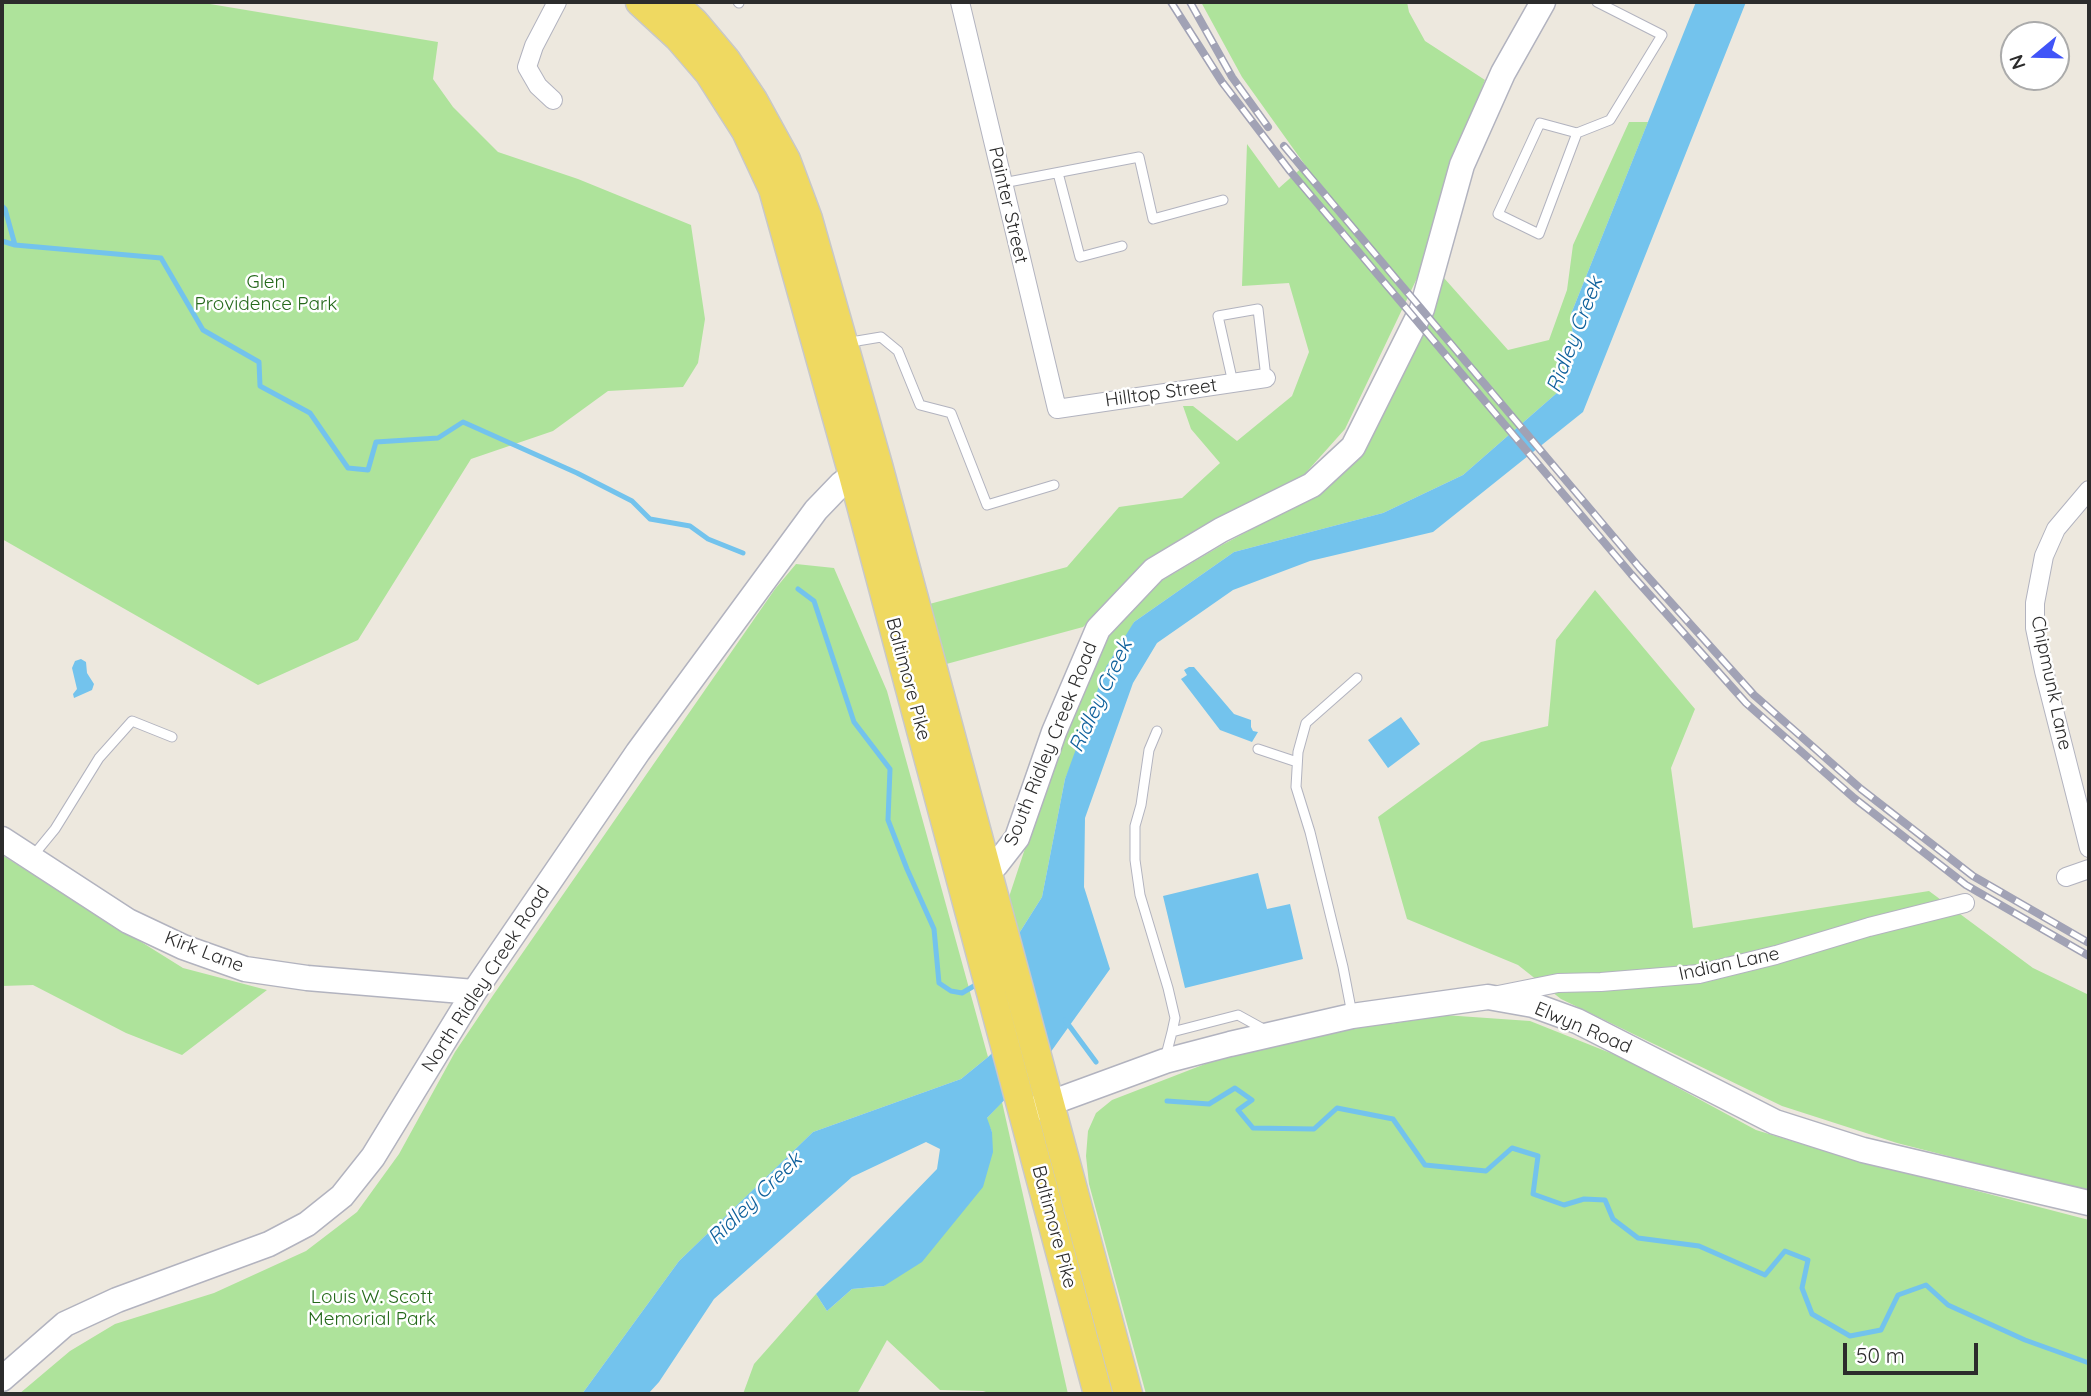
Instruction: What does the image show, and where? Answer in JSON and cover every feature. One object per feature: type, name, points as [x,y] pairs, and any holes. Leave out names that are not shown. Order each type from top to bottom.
[{"type":"main road","name":"Baltimore Pike","points":[[640,2],[678,37],[709,73],[746,131],[765,169],[866,470],[975,876],[985,966],[1098,1394]]},
{"type":"main road","name":"Baltimore Pike","points":[[672,2],[694,22],[726,60],[753,100],[781,150],[808,219],[844,344],[866,470]]},
{"type":"main road","name":"Baltimore Pike","points":[[975,876],[1007,944],[1128,1394]]},
{"type":"street","points":[[553,100],[538,86],[527,67],[534,46],[557,2]]},
{"type":"street","name":"Painter Street","points":[[960,2],[1057,409]]},
{"type":"street","name":"South Ridley Creek Road","points":[[975,876],[1005,855],[1017,838],[1054,732],[1098,629],[1154,570],[1221,530],[1312,485],[1353,447],[1422,309],[1462,165],[1503,72],[1543,2]]},
{"type":"street","name":"Hilltop Street","points":[[1057,409],[1266,378]]},
{"type":"street","name":"North Ridley Creek Road","points":[[2,1379],[65,1324],[117,1300],[268,1244],[307,1224],[342,1196],[373,1157],[474,992],[661,720],[816,510],[841,484],[866,470]]},
{"type":"street","name":"Chipmunk Lane","points":[[2089,490],[2056,529],[2044,556],[2035,603],[2035,628],[2042,660],[2089,848]]},
{"type":"street","name":"Kirk Lane","points":[[2,839],[128,921],[183,947],[245,970],[474,992]]},
{"type":"street","points":[[2066,877],[2089,869]]},
{"type":"street","name":"Indian Lane","points":[[1488,997],[1558,983],[1699,974],[1965,903]]},
{"type":"street","name":"Elwyn Road","points":[[1021,1102],[1050,1103],[1165,1061],[1352,1016],[1488,997],[1534,1005],[1577,1021],[1775,1122],[1863,1150],[2089,1203]]},
{"type":"lane","points":[[1577,133],[1539,234],[1498,214],[1540,123],[1577,133],[1610,120],[1662,35],[1597,2]]},
{"type":"lane","points":[[1003,183],[1139,157],[1153,219],[1223,201]]},
{"type":"lane","points":[[1058,173],[1080,257],[1122,246]]},
{"type":"lane","points":[[1233,383],[1218,316],[1258,309],[1266,378]]},
{"type":"lane","points":[[844,344],[881,337],[898,351],[920,405],[951,413],[987,505],[1054,485]]},
{"type":"lane","points":[[1352,1016],[1314,845],[1296,787],[1297,762],[1306,723],[1357,678]]},
{"type":"lane","points":[[30,858],[55,829],[99,758],[132,720],[172,737]]},
{"type":"lane","points":[[1157,731],[1149,750],[1135,826],[1135,860],[1140,895],[1175,1018],[1165,1061]]},
{"type":"lane","points":[[1258,749],[1297,762]]},
{"type":"lane","points":[[1172,1032],[1238,1016],[1273,1034]]},
{"type":"green space","name":"Glen Providence Park","points":[[2,2],[198,2],[438,42],[433,79],[453,107],[498,152],[578,179],[691,225],[705,319],[698,363],[683,387],[608,391],[553,431],[471,459],[358,640],[258,685],[2,539]]},
{"type":"green space","points":[[1201,2],[1407,2],[1409,12],[1425,41],[1485,80],[1457,154],[1419,274],[1345,429],[1303,476],[1150,566],[1083,627],[939,666],[922,606],[1067,567],[1119,507],[1182,498],[1220,463],[1191,429],[1183,406],[1193,406],[1237,441],[1292,396],[1309,352],[1289,283],[1242,286],[1247,144],[1279,188],[1305,165],[1242,77]]},
{"type":"green space","points":[[1629,122],[1648,122],[1571,314],[1573,338],[1558,392],[1463,475],[1383,513],[1234,552],[1134,622],[1065,779],[1042,897],[1018,935],[1008,900],[1049,776],[1102,638],[1161,581],[1301,503],[1426,321],[1444,278],[1508,350],[1549,340],[1567,290],[1573,245]]},
{"type":"green space","name":"Louis W. Scott Memorial Park","points":[[796,564],[834,568],[887,691],[988,1057],[961,1079],[813,1132],[679,1261],[582,1394],[19,1394],[70,1351],[115,1324],[214,1293],[306,1251],[357,1212],[399,1154],[455,1052],[494,994],[775,589]]},
{"type":"green space","points":[[1595,590],[1695,709],[1671,768],[1693,928],[1929,891],[2033,968],[2089,995],[2089,1192],[1897,1143],[1782,1106],[1561,999],[1518,965],[1407,919],[1378,817],[1481,742],[1548,726],[1556,640]]},
{"type":"green space","points":[[2,855],[183,968],[267,990],[182,1055],[126,1033],[33,985],[2,986]]},
{"type":"green space","points":[[1444,1015],[1530,1021],[1623,1058],[1756,1130],[1831,1153],[2089,1220],[2089,1394],[1146,1394],[1089,1184],[1086,1156],[1088,1131],[1096,1113],[1112,1100],[1231,1054],[1352,1024],[1390,1024]]},
{"type":"green space","points":[[1002,1102],[1068,1394],[992,1394],[983,1391],[940,1390],[887,1340],[857,1394],[743,1394],[754,1364],[816,1294],[827,1311],[852,1289],[884,1286],[992,1132],[986,1119]]},
{"type":"water","name":"Ridley Creek","points":[[1696,2],[1746,2],[1583,412],[1433,532],[1310,561],[1233,590],[1157,643],[1133,683],[1085,818],[1084,887],[1110,969],[1050,1053],[987,1118],[992,1132],[993,1152],[983,1187],[922,1262],[884,1286],[852,1289],[827,1311],[816,1294],[937,1169],[940,1149],[926,1142],[852,1177],[714,1299],[659,1382],[648,1394],[582,1394],[679,1261],[813,1132],[961,1079],[1038,1009],[1018,935],[1042,897],[1065,779],[1106,667],[1134,622],[1234,552],[1383,513],[1463,475],[1558,392],[1573,338],[1571,314]]},
{"type":"water","points":[[81,659],[86,662],[87,673],[94,684],[92,690],[74,698],[73,694],[77,689],[72,668],[75,661]]},
{"type":"water","points":[[1194,667],[1234,714],[1251,720],[1253,731],[1258,732],[1252,742],[1220,730],[1181,679],[1187,675],[1184,670]]},
{"type":"water","points":[[1401,717],[1420,744],[1388,768],[1368,740]]},
{"type":"water","points":[[1258,873],[1267,909],[1290,904],[1303,959],[1185,988],[1163,896]]},
{"type":"waterway","points":[[2,206],[15,245],[161,258],[203,330],[259,362],[260,386],[310,413],[348,468],[368,470],[376,442],[438,438],[463,422],[632,501],[650,519],[690,526],[708,539],[743,553]]},
{"type":"waterway","points":[[2,241],[15,245]]},
{"type":"waterway","points":[[798,589],[814,601],[854,722],[890,769],[888,820],[934,929],[939,983],[951,991],[962,993],[979,983]]},
{"type":"waterway","points":[[1065,1020],[1096,1062]]},
{"type":"waterway","points":[[1167,1101],[1209,1104],[1235,1088],[1252,1100],[1238,1110],[1253,1128],[1314,1129],[1337,1108],[1393,1119],[1425,1165],[1486,1171],[1512,1148],[1538,1156],[1533,1194],[1564,1205],[1584,1199],[1605,1200],[1613,1219],[1638,1238],[1699,1246],[1765,1275],[1785,1251],[1808,1260],[1802,1288],[1812,1314],[1850,1336],[1881,1330],[1898,1295],[1926,1285],[1948,1305],[2025,1340],[2089,1363]]},
{"type":"railway","points":[[1171,2],[1222,82],[1290,171],[1631,574],[1746,703],[1854,798],[1966,885],[2089,956]]},
{"type":"railway","points":[[1190,2],[1232,77],[1268,127]]},
{"type":"railway","points":[[1284,146],[1639,567],[1754,695],[1861,789],[1973,876],[2089,943]]}]
